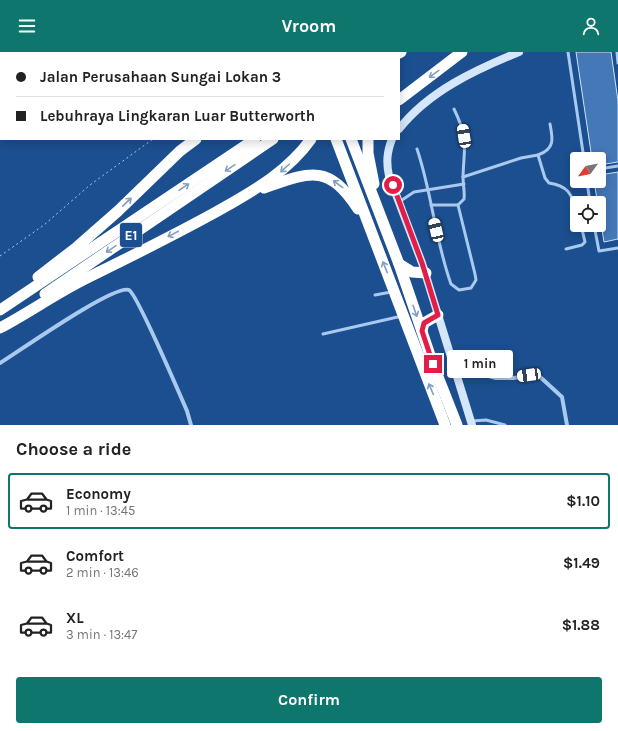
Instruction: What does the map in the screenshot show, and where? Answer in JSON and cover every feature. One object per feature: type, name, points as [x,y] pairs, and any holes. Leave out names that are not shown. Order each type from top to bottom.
[{"type":"highway","points":[[401,98],[462,52]]},
{"type":"highway","points":[[0,307],[78,247],[195,140]]},
{"type":"highway","name":"E1","points":[[0,310],[259,143],[270,140]]},
{"type":"highway","points":[[0,328],[88,277],[136,254],[252,192],[280,172],[301,153],[310,140]]},
{"type":"highway","points":[[336,140],[445,425]]},
{"type":"highway","points":[[351,140],[388,232],[422,331],[457,425]]},
{"type":"highway","points":[[368,140],[368,153],[381,214]]},
{"type":"highway","name":"E1","points":[[0,325],[259,143]]},
{"type":"highway","points":[[252,192],[297,176],[312,174],[329,178],[346,191],[369,226]]},
{"type":"highway","points":[[399,264],[412,272],[424,268]]},
{"type":"highway","points":[[422,331],[424,323],[438,315]]},
{"type":"main road","points":[[400,128],[425,104],[456,81],[479,69],[519,52]]},
{"type":"main road","points":[[392,140],[386,163],[424,268],[471,423]]},
{"type":"street","points":[[0,363],[64,321],[108,295],[120,290],[130,290],[134,294],[142,311],[187,411],[191,425]]},
{"type":"street","points":[[456,372],[471,371],[496,378],[513,378],[538,374],[562,397],[566,425]]},
{"type":"lane","points":[[568,52],[583,152]]},
{"type":"lane","points":[[616,52],[618,63]]},
{"type":"lane","points":[[431,205],[458,205],[464,199],[463,177],[466,144],[463,128],[454,109]]},
{"type":"lane","points":[[463,177],[521,158],[546,152],[552,146],[553,138],[550,124]]},
{"type":"lane","points":[[418,149],[426,177],[446,272],[454,288],[458,290],[471,288],[476,280],[458,205]]},
{"type":"lane","points":[[538,155],[545,178],[549,183],[565,187],[570,196]]},
{"type":"lane","points":[[606,168],[618,166]]},
{"type":"lane","points":[[399,202],[414,192],[464,184]]},
{"type":"lane","points":[[566,249],[582,245],[585,242],[583,232]]},
{"type":"lane","points":[[595,232],[599,251],[618,248]]},
{"type":"lane","points":[[376,296],[395,292]]},
{"type":"lane","points":[[323,334],[404,316]]},
{"type":"lane","points":[[471,423],[486,420],[505,425]]},
{"type":"path","points":[[0,256],[44,225],[90,185],[152,140]]},
{"type":"building","points":[[576,52],[611,52],[618,101],[618,162],[606,164],[606,152],[591,152]]},
{"type":"building","points":[[618,172],[618,239],[604,242],[602,232],[606,232],[606,196],[596,196],[595,188],[606,188],[606,174]]},
{"type":"route","points":[[393,185],[422,263],[438,315],[427,320],[424,323],[422,331],[433,364]]}]
